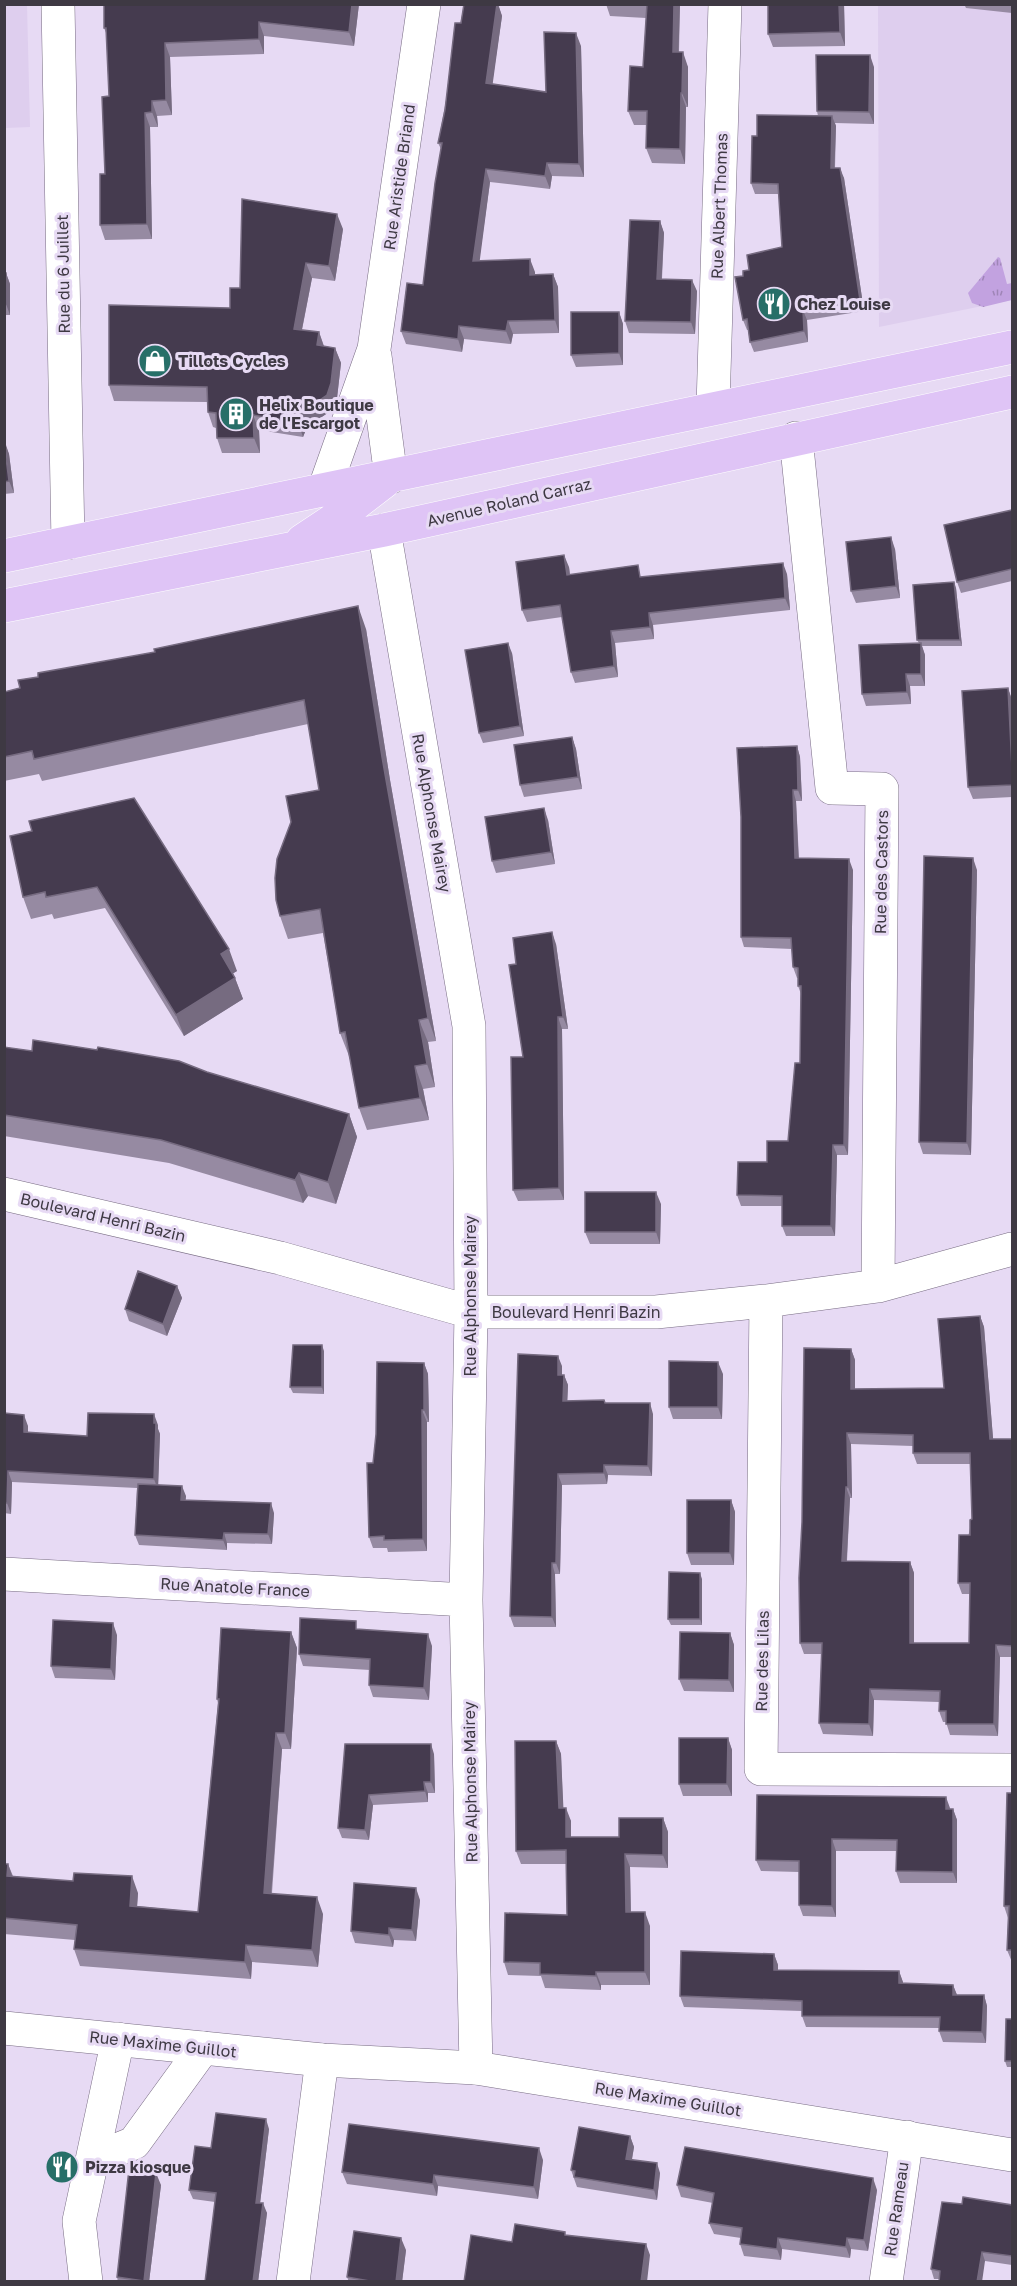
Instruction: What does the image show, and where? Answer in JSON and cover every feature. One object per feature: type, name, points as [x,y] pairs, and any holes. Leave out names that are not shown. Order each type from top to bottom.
[{"type":"main road","points":[[4,556],[390,477],[713,407],[1012,347]]},
{"type":"main road","name":"Avenue Roland Carraz","points":[[4,606],[384,530],[1012,392]]},
{"type":"main road","points":[[291,548],[338,517],[390,477]]},
{"type":"street","name":"Rue du 6 Juillet","points":[[58,4],[68,543]]},
{"type":"street","name":"Rue Aristide Briand","points":[[324,490],[374,349],[424,4]]},
{"type":"street","name":"Rue Albert Thomas","points":[[713,407],[725,4]]},
{"type":"street","name":"Rue Aristide Briand","points":[[374,349],[390,477]]},
{"type":"street","name":"Rue des Castors","points":[[796,438],[832,788],[882,789],[878,1286]]},
{"type":"street","name":"Rue Alphonse Mairey","points":[[384,530],[469,1026],[471,1312],[466,1600],[476,2068]]},
{"type":"street","name":"Boulevard Henri Bazin","points":[[4,1194],[280,1258],[471,1312],[656,1312],[765,1301],[878,1286],[1012,1249]]},
{"type":"street","name":"Rue des Lilas","points":[[765,1301],[761,1769],[1012,1770]]},
{"type":"street","name":"Rue Anatole France","points":[[4,1574],[466,1600]]},
{"type":"street","name":"Rue Maxime Guillot","points":[[4,2028],[322,2060],[476,2068],[1012,2155]]},
{"type":"street","points":[[86,2282],[79,2221],[118,2039]]},
{"type":"street","points":[[92,2160],[134,2143],[203,2048]]},
{"type":"street","points":[[293,2282],[322,2060]]},
{"type":"street","name":"Rue Rameau","points":[[886,2282],[907,2137]]},
{"type":"shaded area","points":[[4,5],[27,5],[30,127],[5,128]]},
{"type":"shaded area","points":[[878,5],[1012,5],[1012,300],[879,327]]},
{"type":"green space","points":[[998,257],[1007,284],[1012,283],[1012,300],[983,307],[972,303],[968,293]]},
{"type":"building","points":[[104,4],[352,4],[349,32],[259,22],[259,39],[165,43],[166,100],[152,101],[152,112],[145,113],[147,224],[100,225],[100,174],[105,174],[102,97],[109,96]]},
{"type":"building","points":[[464,4],[497,4],[486,83],[546,92],[544,32],[576,33],[579,164],[547,163],[545,176],[486,169],[473,261],[530,259],[530,275],[553,274],[555,320],[508,321],[506,331],[459,326],[458,339],[401,331],[407,283],[423,285],[442,143],[438,143],[445,110],[455,23],[461,23]]},
{"type":"building","points":[[647,4],[674,4],[673,52],[683,52],[680,149],[646,148],[647,111],[628,111],[630,66],[643,67]]},
{"type":"building","points":[[768,4],[839,4],[840,32],[768,34]]},
{"type":"building","points":[[816,55],[870,55],[869,112],[817,111]]},
{"type":"building","points":[[757,115],[832,116],[831,168],[840,168],[860,300],[803,310],[804,331],[750,342],[747,319],[743,320],[735,277],[743,276],[743,271],[749,270],[747,255],[782,247],[778,184],[751,183],[752,136],[757,136]]},
{"type":"building","points":[[242,199],[337,214],[329,266],[306,263],[294,329],[319,332],[317,345],[335,348],[331,383],[327,395],[302,412],[298,422],[253,415],[254,438],[217,438],[216,413],[208,412],[207,387],[109,385],[109,305],[230,308],[230,288],[240,288]]},
{"type":"building","points":[[630,220],[660,221],[657,279],[692,280],[691,322],[625,321]]},
{"type":"building","points":[[4,273],[6,273],[6,304],[4,304]]},
{"type":"building","points":[[571,312],[619,312],[619,353],[571,355]]},
{"type":"building","points":[[4,442],[9,481],[4,482]]},
{"type":"building","points":[[1012,510],[1012,569],[957,582],[944,525]]},
{"type":"building","points":[[891,537],[896,586],[851,591],[846,542]]},
{"type":"building","points":[[564,555],[567,575],[638,565],[640,577],[783,563],[785,598],[649,613],[650,627],[611,631],[614,666],[571,672],[560,605],[522,610],[516,562]]},
{"type":"building","points":[[954,582],[960,640],[917,640],[913,585]]},
{"type":"building","points":[[358,606],[428,1018],[419,1020],[427,1064],[415,1066],[420,1098],[359,1108],[345,1032],[340,1033],[320,909],[280,916],[276,900],[277,859],[291,822],[286,796],[319,790],[304,700],[34,759],[32,751],[4,757],[4,692],[20,688],[18,680],[38,677],[38,673],[155,652],[154,649]]},
{"type":"building","points":[[508,643],[520,726],[479,733],[465,650]]},
{"type":"building","points":[[921,643],[921,674],[906,674],[907,692],[862,694],[859,645]]},
{"type":"building","points":[[1008,688],[1012,785],[968,787],[962,691]]},
{"type":"building","points":[[572,737],[578,777],[520,785],[514,745]]},
{"type":"building","points":[[797,746],[798,790],[793,790],[795,858],[849,859],[844,1145],[833,1145],[831,1226],[782,1226],[782,1196],[737,1195],[738,1162],[767,1162],[767,1141],[788,1141],[795,1063],[800,1063],[801,986],[798,986],[798,968],[793,967],[791,938],[741,937],[741,817],[737,748]]},
{"type":"building","points":[[134,798],[229,949],[221,954],[235,978],[176,1015],[97,887],[46,897],[45,892],[23,897],[10,836],[32,831],[29,821]]},
{"type":"building","points":[[544,808],[551,852],[492,861],[485,817]]},
{"type":"building","points":[[924,856],[973,858],[967,1143],[919,1142]]},
{"type":"building","points":[[552,932],[563,1017],[558,1017],[559,1188],[513,1190],[511,1057],[523,1057],[509,965],[516,964],[513,938]]},
{"type":"building","points":[[33,1040],[97,1050],[98,1047],[179,1061],[207,1072],[349,1114],[328,1182],[299,1173],[295,1180],[161,1140],[4,1115],[4,1047],[32,1051]]},
{"type":"building","points":[[585,1192],[656,1192],[656,1232],[585,1232]]},
{"type":"building","points":[[138,1271],[177,1286],[163,1324],[125,1309]]},
{"type":"building","points":[[980,1316],[990,1439],[1012,1439],[1012,1646],[996,1645],[994,1724],[946,1724],[946,1711],[939,1711],[940,1691],[870,1689],[869,1724],[819,1723],[822,1643],[800,1643],[799,1578],[804,1348],[851,1349],[851,1389],[944,1388],[938,1319]],"holes":[[[847,1433],[913,1435],[913,1453],[970,1453],[972,1519],[970,1520],[970,1535],[959,1535],[958,1583],[970,1583],[969,1643],[910,1643],[910,1562],[842,1561],[846,1487],[848,1487]]]},
{"type":"building","points":[[293,1345],[322,1345],[322,1387],[290,1387]]},
{"type":"building","points":[[518,1354],[558,1356],[558,1375],[564,1375],[563,1401],[604,1400],[605,1403],[650,1403],[648,1466],[604,1465],[604,1473],[558,1474],[556,1563],[552,1563],[552,1617],[510,1616]]},
{"type":"building","points":[[669,1361],[718,1362],[718,1407],[669,1407]]},
{"type":"building","points":[[377,1362],[424,1363],[423,1539],[384,1540],[384,1536],[369,1537],[367,1463],[373,1463],[376,1434]]},
{"type":"building","points":[[4,1413],[24,1415],[24,1432],[87,1436],[88,1413],[154,1414],[154,1423],[156,1423],[154,1479],[8,1471],[7,1503],[4,1503]]},
{"type":"building","points":[[138,1484],[182,1486],[181,1500],[271,1503],[268,1534],[224,1533],[223,1540],[135,1535]]},
{"type":"building","points":[[687,1500],[731,1500],[730,1553],[687,1553]]},
{"type":"building","points":[[669,1572],[700,1573],[700,1619],[668,1619]]},
{"type":"building","points":[[300,1618],[356,1621],[356,1629],[428,1634],[424,1688],[369,1685],[370,1659],[299,1654]]},
{"type":"building","points":[[53,1620],[113,1623],[111,1669],[51,1666]]},
{"type":"building","points":[[221,1628],[291,1632],[285,1733],[276,1733],[264,1893],[317,1897],[312,1950],[246,1945],[245,1962],[74,1949],[77,1925],[4,1918],[4,1864],[8,1864],[7,1876],[73,1881],[74,1873],[132,1876],[130,1906],[198,1912],[219,1699],[217,1699]]},
{"type":"building","points":[[680,1632],[730,1633],[729,1680],[679,1679]]},
{"type":"building","points":[[679,1738],[728,1738],[727,1784],[679,1784]]},
{"type":"building","points":[[515,1741],[556,1741],[559,1808],[566,1808],[566,1837],[619,1837],[619,1818],[663,1818],[663,1855],[625,1854],[626,1912],[645,1912],[645,1972],[596,1972],[596,1976],[540,1974],[540,1963],[504,1962],[505,1913],[567,1915],[566,1850],[516,1851]]},
{"type":"building","points":[[345,1744],[431,1744],[431,1782],[424,1782],[425,1791],[369,1795],[365,1830],[338,1828]]},
{"type":"building","points":[[1007,1793],[1012,1793],[1012,1950],[1007,1950],[1009,1906],[1004,1906]]},
{"type":"building","points":[[757,1795],[946,1797],[946,1809],[953,1809],[953,1872],[896,1871],[897,1840],[832,1839],[832,1906],[799,1905],[799,1861],[756,1860]]},
{"type":"building","points":[[354,1883],[416,1888],[412,1930],[389,1928],[389,1935],[351,1931]]},
{"type":"building","points":[[681,1951],[774,1954],[774,1970],[899,1971],[899,1983],[953,1985],[953,1995],[984,1995],[982,2032],[939,2031],[940,2017],[802,2016],[802,2001],[680,1996]]},
{"type":"building","points":[[1006,2019],[1012,2019],[1012,2061],[1005,2061]]},
{"type":"building","points":[[216,2113],[266,2119],[256,2203],[263,2203],[253,2282],[205,2282],[216,2193],[189,2190],[195,2146],[211,2148]]},
{"type":"building","points":[[349,2124],[539,2148],[534,2187],[434,2175],[433,2184],[342,2172]]},
{"type":"building","points":[[579,2127],[630,2136],[626,2159],[657,2163],[654,2190],[574,2177],[575,2171],[571,2170]]},
{"type":"building","points":[[685,2147],[873,2178],[864,2240],[847,2238],[846,2247],[778,2238],[777,2249],[740,2244],[742,2228],[709,2223],[714,2193],[677,2185]]},
{"type":"building","points":[[129,2169],[156,2173],[144,2281],[117,2277]]},
{"type":"building","points":[[963,2197],[1012,2205],[1012,2256],[982,2252],[977,2282],[939,2282],[940,2271],[931,2269],[942,2202],[962,2204]]},
{"type":"building","points":[[515,2224],[565,2232],[565,2235],[646,2244],[641,2282],[464,2282],[471,2235],[512,2242]]},
{"type":"building","points":[[354,2231],[401,2238],[396,2282],[375,2282],[347,2277]]},
{"type":"place","name":"Chez Louise","points":[[774,304]]},
{"type":"place","name":"Tillots Cycles","points":[[155,361]]},
{"type":"place","name":"Helix Boutique de l'Escargot","points":[[236,414]]},
{"type":"place","name":"Pizza kiosque","points":[[62,2167]]}]
